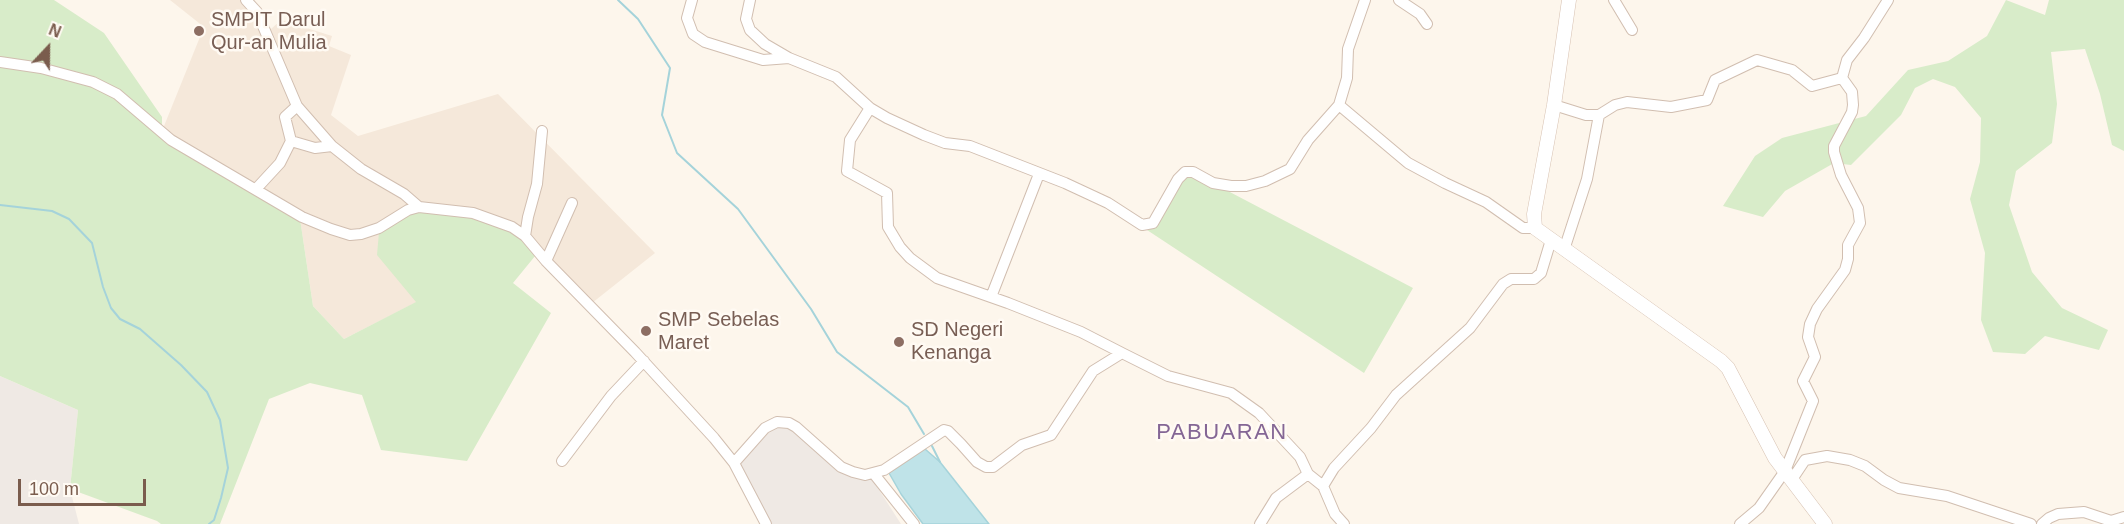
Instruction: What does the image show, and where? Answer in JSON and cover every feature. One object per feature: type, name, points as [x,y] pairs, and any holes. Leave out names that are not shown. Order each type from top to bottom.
[{"type":"street","points":[[246,0],[257,12],[297,106],[332,146],[361,169],[404,194],[419,207]]},
{"type":"street","points":[[692,0],[687,18],[693,34],[705,42],[763,60],[789,58]]},
{"type":"street","points":[[750,0],[746,19],[750,30],[765,44],[789,58],[836,77],[870,108],[887,118],[924,135],[945,142],[970,146],[1108,202],[1143,225],[1149,225],[1156,218],[1178,178],[1185,172],[1193,172],[1213,183],[1231,186],[1265,182],[1286,173],[1308,140],[1339,105],[1347,78],[1348,49],[1365,0]]},
{"type":"street","points":[[1399,0],[1420,14],[1427,24]]},
{"type":"street","points":[[1535,228],[1534,214],[1554,105],[1569,0]]},
{"type":"street","points":[[1614,0],[1632,30]]},
{"type":"street","points":[[1842,78],[1847,60],[1888,0]]},
{"type":"street","points":[[1554,105],[1586,115],[1599,115],[1615,105],[1627,102],[1671,107],[1707,100],[1715,80],[1757,60],[1792,70],[1812,86],[1842,78]]},
{"type":"street","points":[[0,62],[41,68],[93,82],[117,94],[171,140],[302,217],[350,235],[379,228],[408,210],[419,207],[460,210],[482,215],[512,227],[525,236],[714,438],[734,463],[766,524]]},
{"type":"street","points":[[1788,476],[1813,401],[1803,381],[1815,357],[1808,337],[1809,324],[1845,270],[1848,244],[1860,223],[1858,208],[1841,175],[1834,152],[1834,146],[1852,112],[1853,105],[1852,92],[1842,78]]},
{"type":"street","points":[[1339,105],[1408,163],[1486,202],[1523,228],[1535,228],[1721,361],[1728,368],[1774,458],[1825,524]]},
{"type":"street","points":[[256,189],[280,163],[291,141],[285,117],[297,106]]},
{"type":"street","points":[[870,108],[850,140],[848,171],[887,193],[888,227],[910,258],[937,278],[1080,332],[1168,376],[1231,393],[1266,420],[1300,457],[1308,474],[1323,486],[1335,514],[1344,524]]},
{"type":"street","points":[[1564,250],[1587,179],[1599,115]]},
{"type":"street","points":[[525,236],[537,184],[542,131]]},
{"type":"street","points":[[291,141],[315,148],[332,146]]},
{"type":"street","points":[[991,297],[1039,174]]},
{"type":"street","points":[[546,261],[572,203]]},
{"type":"street","points":[[1323,486],[1334,468],[1371,428],[1396,395],[1470,328],[1503,284],[1511,279],[1534,279],[1541,273],[1551,240]]},
{"type":"street","points":[[734,463],[765,428],[777,422],[789,423],[796,427],[841,466],[865,475],[884,470],[944,430],[948,431],[977,462],[986,467],[997,465],[1022,445],[1051,435],[1093,371],[1122,353]]},
{"type":"street","points":[[562,460],[611,396],[644,361]]},
{"type":"street","points":[[1740,524],[1759,508],[1805,460],[1818,456],[1838,458],[1865,466],[1899,488],[1947,496],[2031,524]]},
{"type":"street","points":[[874,474],[914,524]]},
{"type":"street","points":[[1260,524],[1276,498],[1308,474]]},
{"type":"street","points":[[2042,524],[2058,514],[2084,513],[2111,521],[2124,517]]},
{"type":"shaded area","points":[[170,0],[242,0],[271,29],[281,20],[332,36],[329,46],[351,55],[331,115],[358,136],[498,94],[655,253],[592,303],[540,250],[417,302],[344,339],[313,306],[299,212],[162,131],[204,27]]},
{"type":"shaded area","points":[[0,376],[78,410],[70,489],[79,524],[0,524]]},
{"type":"shaded area","points":[[781,426],[790,428],[809,443],[872,479],[901,524],[772,524],[739,465],[772,429]]},
{"type":"green space","points":[[0,0],[54,0],[104,33],[162,117],[162,131],[299,212],[313,306],[344,339],[416,302],[377,255],[379,232],[419,210],[506,221],[540,250],[513,283],[551,313],[467,461],[381,450],[362,395],[310,383],[269,399],[220,524],[161,524],[70,489],[78,410],[0,376]]},
{"type":"green space","points":[[2006,0],[2045,15],[2049,0],[2124,0],[2124,151],[2112,145],[2100,94],[2085,49],[2051,52],[2057,104],[2052,143],[2016,171],[2009,205],[2032,272],[2062,308],[2108,330],[2099,350],[2045,336],[2025,354],[1993,352],[1981,320],[1985,253],[1970,199],[1980,162],[1981,118],[1955,87],[1933,79],[1915,88],[1901,115],[1851,165],[1834,163],[1785,191],[1763,217],[1723,206],[1755,156],[1782,138],[1866,116],[1908,70],[1948,61],[1987,36]]},
{"type":"green space","points":[[1184,168],[1413,288],[1364,373],[1147,230]]},
{"type":"water","points":[[925,449],[940,462],[989,524],[923,524],[889,473]]},
{"type":"waterway","points":[[618,0],[638,19],[670,68],[662,115],[677,153],[738,209],[811,309],[837,352],[908,407],[924,434]]},
{"type":"waterway","points":[[0,205],[52,211],[69,219],[92,243],[111,308],[120,319],[140,329],[181,365],[207,392],[220,420],[228,468],[214,520],[209,524]]},
{"type":"waterway","points":[[932,446],[940,462]]},
{"type":"place","name":"SMPIT Darul Qur-an Mulia","points":[[199,31]]},
{"type":"place","name":"SMP Sebelas Maret","points":[[646,331]]},
{"type":"place","name":"SD Negeri Kenanga","points":[[899,342]]},
{"type":"district","name":"PABUARAN","points":[[1222,433]]}]
